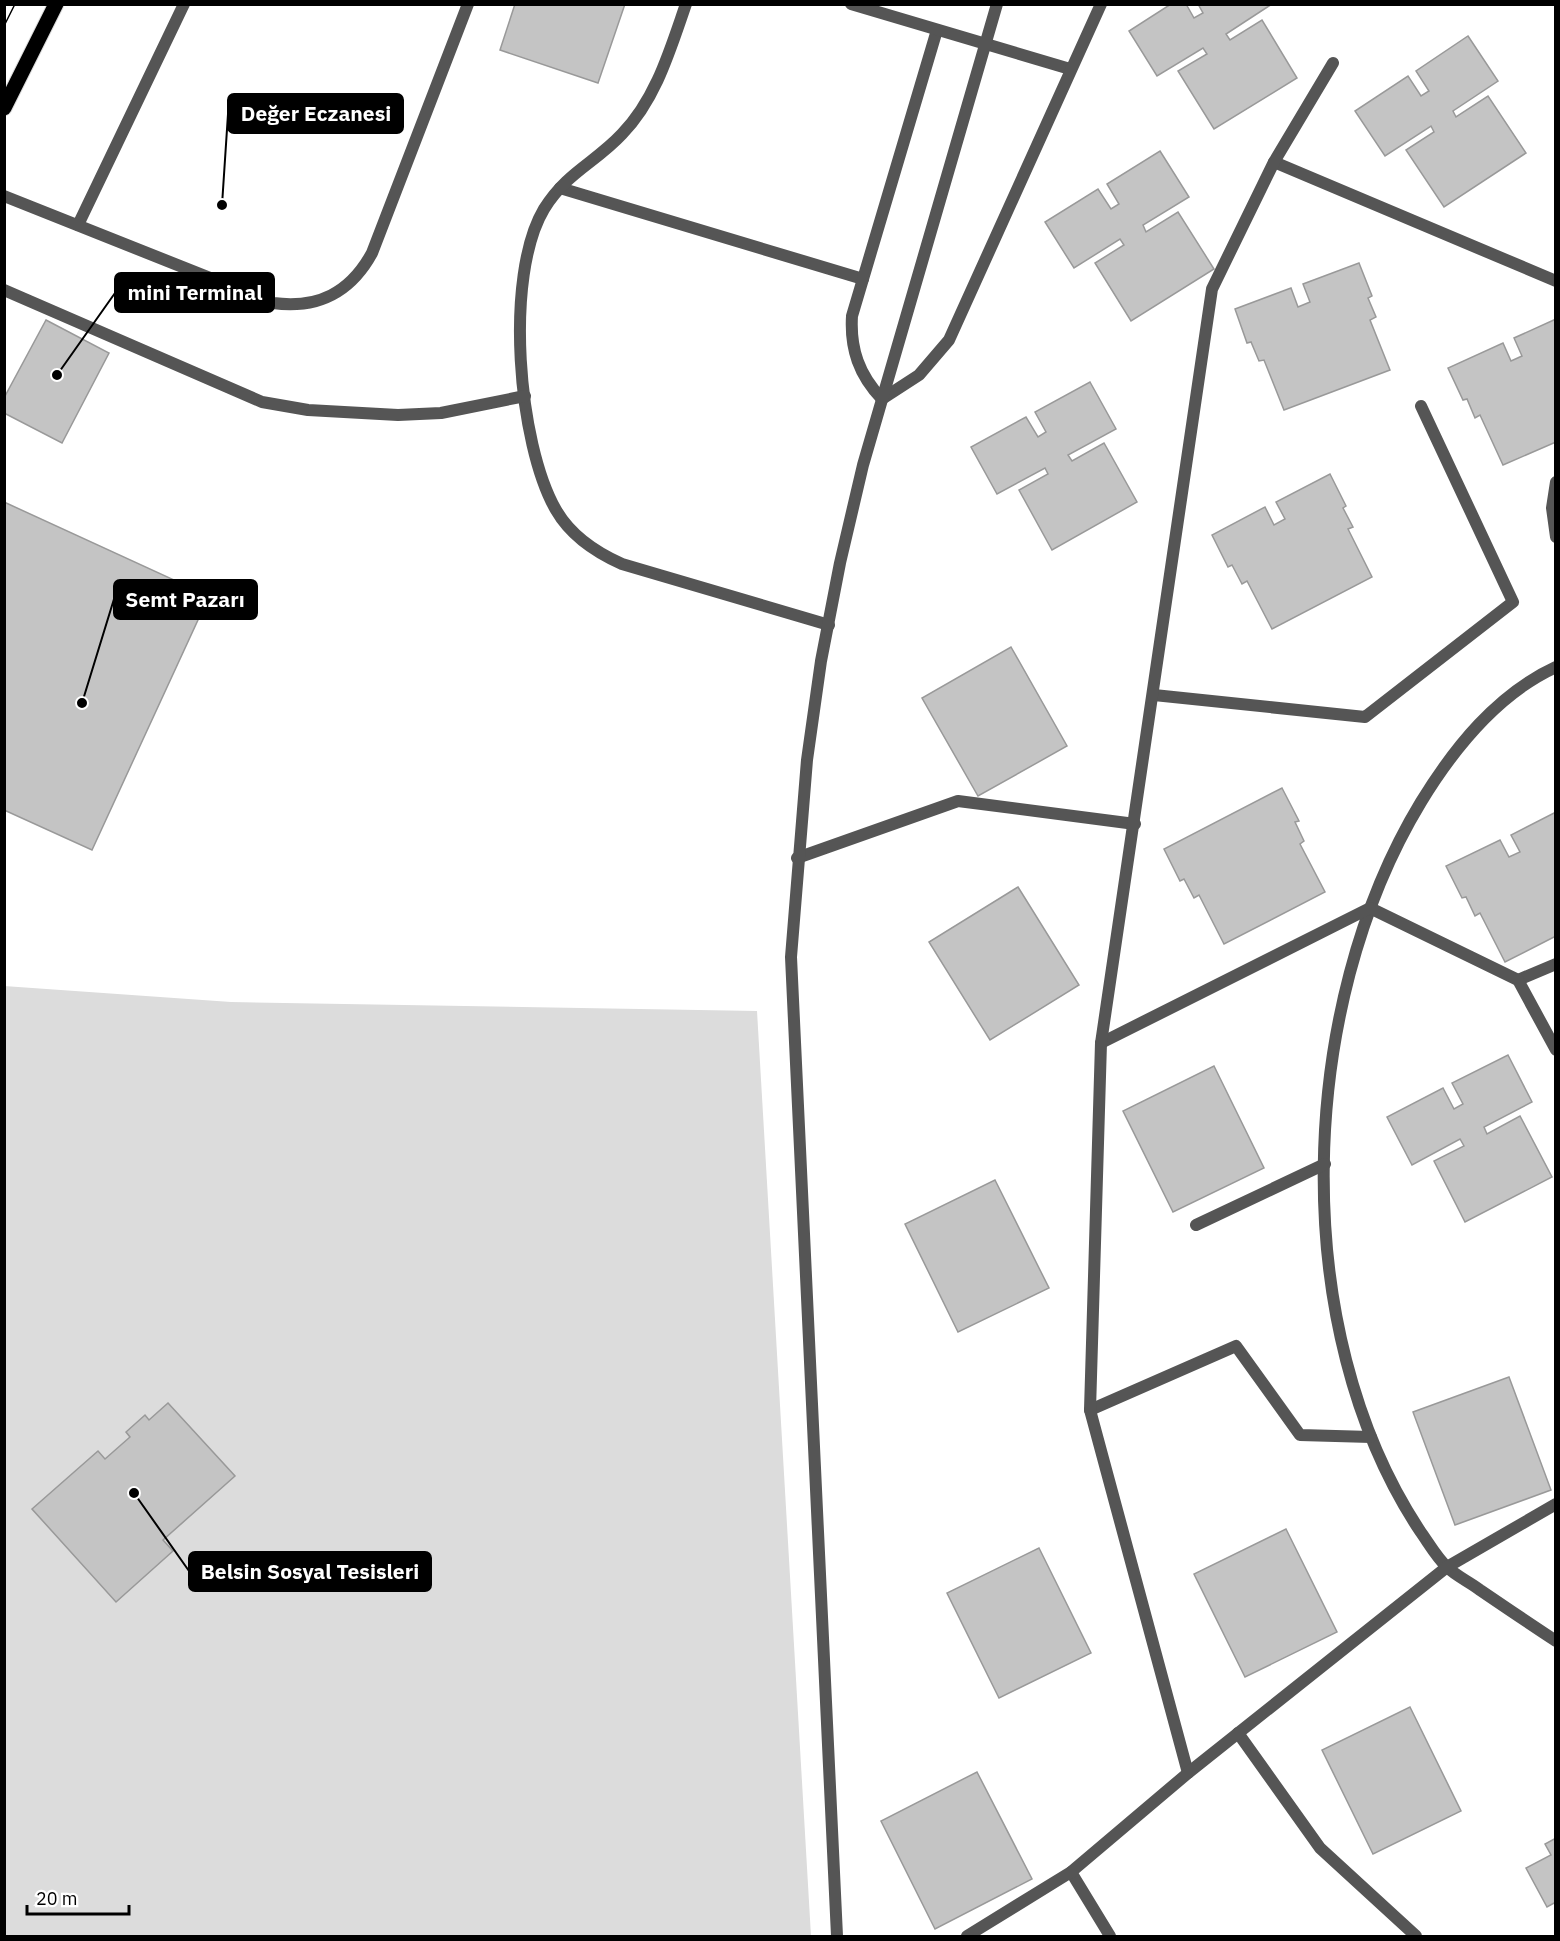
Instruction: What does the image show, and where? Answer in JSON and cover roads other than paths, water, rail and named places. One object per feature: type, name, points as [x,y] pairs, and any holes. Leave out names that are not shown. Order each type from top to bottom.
[{"type":"main road","points":[[4,108],[56,4]]},
{"type":"street","points":[[78,225],[184,4]]},
{"type":"street","points":[[4,196],[273,303],[303,304],[332,296],[349,285],[362,270],[372,253],[468,4]]},
{"type":"street","points":[[686,4],[659,75],[637,117],[622,135],[580,167],[560,188],[544,211],[527,257],[520,318],[520,358],[525,396],[547,492],[570,529],[585,544],[622,564],[828,625]]},
{"type":"street","points":[[851,4],[1070,69]]},
{"type":"street","points":[[837,1936],[791,957],[797,858],[807,760],[828,625],[862,465],[997,4]]},
{"type":"street","points":[[882,399],[919,375],[949,340],[1101,4]]},
{"type":"street","points":[[882,399],[863,375],[853,347],[852,316],[937,30]]},
{"type":"street","points":[[1188,1773],[1090,1410],[1101,1043],[1135,825],[1212,289],[1274,162],[1333,63]]},
{"type":"street","points":[[1274,162],[1556,281]]},
{"type":"street","points":[[560,188],[863,279]]},
{"type":"street","points":[[4,290],[262,402],[320,412],[398,416],[441,413],[525,396]]},
{"type":"street","points":[[1154,695],[1365,717],[1513,602],[1421,406]]},
{"type":"street","points":[[1556,482],[1552,508],[1556,537]]},
{"type":"street","points":[[1556,667],[1520,687],[1474,729],[1454,753],[1412,818],[1391,857],[1370,908],[1344,990],[1327,1094],[1325,1164],[1330,1258],[1349,1374],[1371,1437],[1398,1495],[1447,1567],[1556,1641]]},
{"type":"street","points":[[797,858],[958,801],[1135,825]]},
{"type":"street","points":[[1370,908],[1518,980],[1556,1050]]},
{"type":"street","points":[[1101,1043],[1370,908]]},
{"type":"street","points":[[1518,980],[1556,964]]},
{"type":"street","points":[[1196,1225],[1325,1164]]},
{"type":"street","points":[[1090,1410],[1236,1346],[1300,1436],[1371,1437]]},
{"type":"street","points":[[967,1936],[1071,1872],[1188,1773],[1447,1567],[1556,1504]]},
{"type":"street","points":[[1238,1733],[1320,1848],[1416,1936]]},
{"type":"street","points":[[1071,1872],[1110,1936]]},
{"type":"tram line","points":[[4,26],[15,4]]},
{"type":"place","name":"Değer Eczanesi","points":[[222,205]]},
{"type":"place","name":"mini Terminal","points":[[57,375]]},
{"type":"place","name":"Semt Pazarı","points":[[82,703]]},
{"type":"place","name":"Belsin Sosyal Tesisleri","points":[[134,1493]]}]
